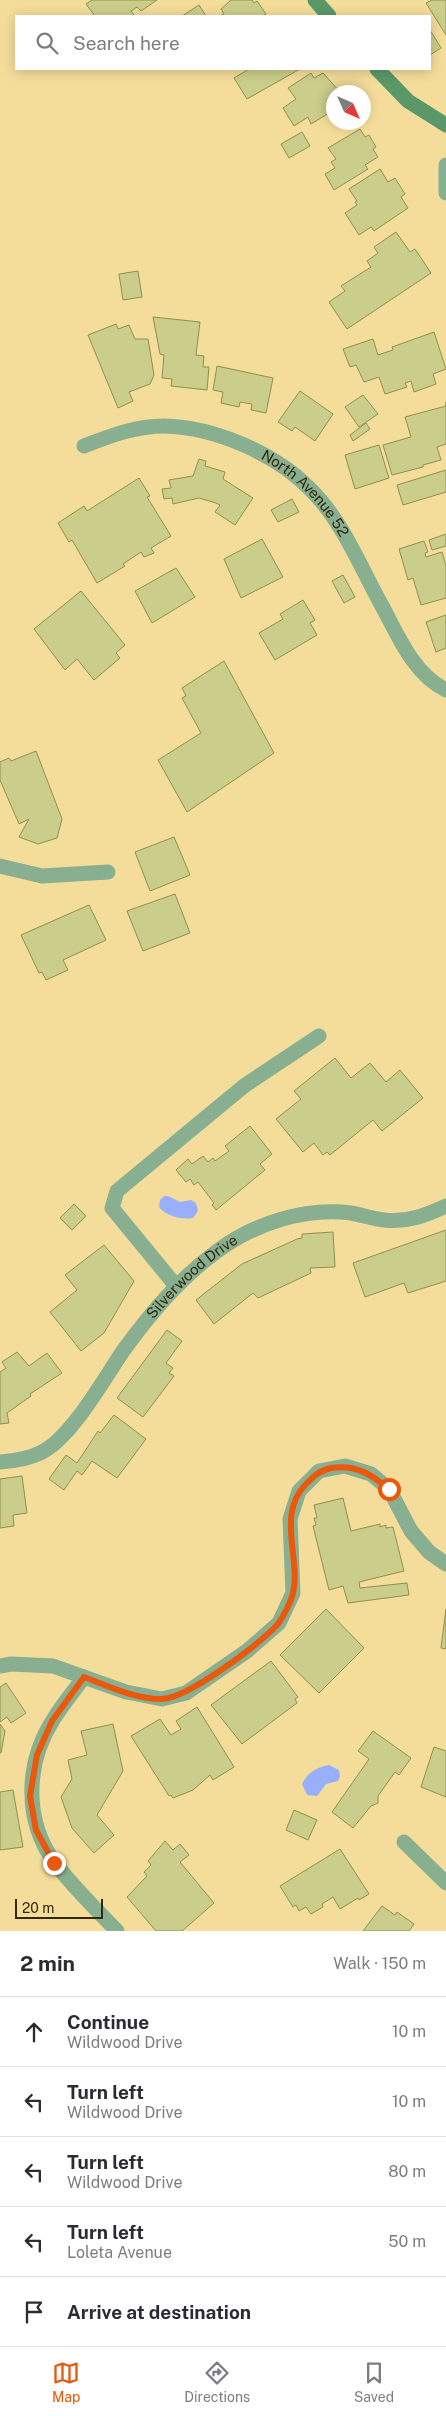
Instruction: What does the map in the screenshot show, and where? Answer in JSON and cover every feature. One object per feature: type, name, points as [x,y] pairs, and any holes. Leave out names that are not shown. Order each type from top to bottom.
[{"type":"street","points":[[315,0],[328,15]]},
{"type":"street","points":[[379,70],[408,101],[446,124]]},
{"type":"street","points":[[446,166],[446,193]]},
{"type":"street","name":"North Avenue 52","points":[[84,446],[124,431],[164,426],[199,431],[246,445],[279,463],[311,489],[335,519],[408,653],[426,677],[446,690]]},
{"type":"street","points":[[0,866],[42,876],[108,872]]},
{"type":"street","points":[[176,1286],[112,1208],[117,1191],[244,1086],[319,1036]]},
{"type":"street","name":"Silverwood Drive","points":[[0,1462],[13,1462],[42,1453],[65,1434],[124,1350],[176,1286],[216,1252],[260,1226],[311,1214],[350,1213],[385,1221],[418,1218],[446,1206]]},
{"type":"street","points":[[0,1666],[11,1664],[53,1666],[126,1692],[162,1699],[186,1693],[247,1650],[279,1622],[293,1593],[290,1519],[300,1491],[320,1471],[345,1466],[371,1474],[389,1489],[417,1538],[429,1552],[446,1564]]},
{"type":"street","points":[[84,1677],[52,1721],[37,1755],[30,1796],[36,1830],[54,1863],[117,1931]]},
{"type":"street","points":[[404,1842],[446,1883]]},
{"type":"water","points":[[164,1196],[180,1202],[191,1200],[196,1203],[198,1211],[193,1218],[179,1218],[170,1215],[159,1207],[160,1200]]},
{"type":"water","points":[[329,1765],[339,1770],[340,1776],[338,1781],[326,1784],[317,1796],[307,1795],[302,1784],[304,1780],[313,1771]]},
{"type":"building","points":[[92,0],[157,0],[141,11],[137,7],[131,11],[134,15],[94,15],[86,4]]},
{"type":"building","points":[[231,0],[252,0],[254,3],[257,1],[266,14],[222,15],[224,14],[221,9]]},
{"type":"building","points":[[432,0],[446,0],[446,35],[426,3]]},
{"type":"building","points":[[199,5],[205,15],[184,15]]},
{"type":"building","points":[[431,32],[441,48],[431,54]]},
{"type":"building","points":[[247,70],[298,70],[247,99],[234,78]]},
{"type":"building","points":[[311,73],[314,78],[323,73],[334,85],[326,85],[326,115],[311,124],[308,117],[294,126],[283,108],[296,99],[288,88]]},
{"type":"building","points":[[361,130],[365,137],[369,135],[376,147],[373,149],[378,157],[365,165],[368,169],[334,190],[325,174],[335,168],[331,162],[336,159],[328,148]]},
{"type":"building","points":[[302,132],[310,146],[289,158],[281,144]]},
{"type":"building","points":[[380,169],[388,182],[395,178],[405,194],[401,197],[408,208],[374,231],[371,227],[359,235],[345,213],[357,205],[355,202],[357,201],[349,189]]},
{"type":"building","points":[[396,232],[410,252],[415,249],[431,273],[347,329],[329,302],[345,291],[341,286],[371,267],[367,261],[378,253],[374,247]]},
{"type":"building","points":[[138,271],[142,297],[123,300],[119,274]]},
{"type":"building","points":[[153,317],[200,322],[196,355],[204,356],[203,367],[209,367],[207,390],[171,386],[172,379],[162,378],[164,355],[160,354]]},
{"type":"building","points":[[116,324],[118,329],[129,325],[135,339],[148,339],[154,375],[150,384],[129,392],[133,401],[118,408],[88,335]]},
{"type":"building","points":[[434,332],[446,369],[433,374],[436,384],[414,392],[411,381],[405,383],[407,387],[385,394],[379,377],[364,382],[356,365],[350,367],[343,349],[373,339],[378,355],[393,350],[392,347]]},
{"type":"building","points":[[217,366],[273,378],[266,413],[251,410],[252,404],[240,402],[239,407],[221,403],[223,392],[213,390]]},
{"type":"building","points":[[300,391],[333,414],[315,441],[295,427],[292,431],[278,422]]},
{"type":"building","points":[[363,395],[378,414],[359,427],[345,407]]},
{"type":"building","points":[[446,406],[446,444],[437,447],[441,460],[392,475],[383,445],[411,437],[405,417]]},
{"type":"building","points":[[366,423],[370,429],[353,441],[350,435]]},
{"type":"building","points":[[379,445],[389,478],[355,489],[345,455]]},
{"type":"building","points":[[199,459],[206,461],[205,466],[225,472],[223,479],[253,498],[235,525],[215,512],[220,505],[216,503],[199,498],[173,504],[172,498],[164,499],[162,489],[171,488],[169,480],[193,476]]},
{"type":"building","points":[[446,470],[446,492],[403,505],[397,485]]},
{"type":"building","points":[[139,478],[150,496],[147,497],[171,536],[151,548],[154,553],[144,557],[141,552],[123,564],[125,566],[97,583],[72,540],[69,542],[58,523],[84,506],[87,511]]},
{"type":"building","points":[[292,499],[299,512],[278,522],[271,510]]},
{"type":"building","points":[[446,534],[446,546],[432,550],[429,540]]},
{"type":"building","points":[[262,539],[283,577],[241,598],[224,559]]},
{"type":"building","points":[[424,541],[428,552],[425,553],[426,557],[442,552],[446,566],[446,598],[421,605],[413,578],[408,580],[399,549]]},
{"type":"building","points":[[176,568],[195,597],[152,623],[135,591]]},
{"type":"building","points":[[343,575],[355,597],[344,603],[332,581]]},
{"type":"building","points":[[81,591],[125,645],[116,653],[120,658],[94,680],[77,659],[65,670],[34,629]]},
{"type":"building","points":[[303,600],[315,620],[310,623],[317,635],[275,660],[259,633],[283,619],[280,614]]},
{"type":"building","points":[[446,615],[446,648],[436,652],[426,622]]},
{"type":"building","points":[[224,661],[274,753],[187,812],[158,760],[201,733],[182,698],[186,696],[182,688]]},
{"type":"building","points":[[36,751],[62,819],[57,838],[38,844],[19,837],[29,819],[19,824],[0,780],[0,762],[9,758],[11,761]]},
{"type":"building","points":[[174,837],[190,875],[150,891],[135,852]]},
{"type":"building","points":[[175,894],[190,933],[143,951],[127,911]]},
{"type":"building","points":[[89,905],[106,940],[63,960],[68,970],[46,980],[42,972],[39,973],[21,935]]},
{"type":"building","points":[[335,1058],[351,1078],[370,1063],[386,1082],[400,1070],[423,1098],[382,1131],[373,1120],[330,1155],[327,1152],[323,1155],[314,1143],[303,1152],[276,1119],[301,1099],[294,1091]]},
{"type":"building","points":[[250,1126],[272,1154],[260,1164],[265,1170],[216,1210],[212,1205],[214,1203],[198,1182],[194,1185],[190,1179],[186,1182],[176,1170],[188,1159],[192,1164],[203,1156],[208,1162],[213,1158],[215,1161],[229,1151],[225,1146]]},
{"type":"building","points":[[74,1204],[86,1216],[72,1230],[60,1218]]},
{"type":"building","points":[[446,1230],[446,1281],[408,1293],[404,1283],[365,1297],[353,1263]]},
{"type":"building","points":[[333,1232],[335,1267],[310,1268],[311,1273],[258,1298],[253,1293],[214,1324],[196,1300],[242,1264],[302,1238],[302,1234]]},
{"type":"building","points":[[104,1245],[134,1281],[104,1333],[81,1351],[50,1312],[77,1290],[65,1275]]},
{"type":"building","points":[[167,1330],[182,1341],[166,1363],[173,1368],[169,1373],[174,1376],[143,1417],[117,1398]]},
{"type":"building","points":[[17,1352],[29,1366],[47,1353],[62,1373],[30,1394],[31,1396],[7,1413],[9,1423],[0,1424],[0,1372],[6,1368],[2,1362]]},
{"type":"building","points":[[114,1415],[146,1439],[117,1478],[92,1461],[82,1475],[77,1471],[64,1490],[49,1479],[66,1455],[77,1463],[98,1431],[100,1433]]},
{"type":"building","points":[[22,1476],[27,1513],[13,1515],[14,1526],[0,1528],[0,1479]]},
{"type":"building","points":[[343,1498],[351,1531],[380,1524],[380,1527],[386,1525],[386,1528],[393,1527],[404,1571],[359,1582],[360,1588],[407,1583],[409,1595],[348,1603],[343,1586],[329,1590],[313,1526],[316,1525],[314,1518],[317,1518],[314,1505]]},
{"type":"building","points":[[326,1609],[364,1648],[319,1693],[280,1655]]},
{"type":"building","points":[[446,1609],[446,1649],[441,1648]]},
{"type":"building","points":[[271,1661],[298,1697],[295,1699],[297,1703],[242,1744],[211,1705]]},
{"type":"building","points":[[6,1683],[26,1713],[11,1723],[7,1717],[0,1722],[0,1687]]},
{"type":"building","points":[[197,1707],[234,1767],[213,1780],[210,1775],[193,1790],[173,1798],[171,1795],[169,1796],[131,1736],[160,1719],[171,1735],[181,1729],[176,1721]]},
{"type":"building","points":[[0,1724],[5,1731],[1,1753],[0,1753]]},
{"type":"building","points":[[113,1724],[123,1771],[97,1815],[114,1835],[94,1853],[72,1828],[61,1797],[72,1779],[68,1760],[87,1755],[81,1731]]},
{"type":"building","points":[[373,1731],[411,1758],[399,1775],[395,1772],[378,1796],[378,1803],[371,1806],[353,1828],[332,1812],[369,1759],[358,1751]]},
{"type":"building","points":[[434,1747],[446,1751],[446,1797],[421,1787]]},
{"type":"building","points":[[13,1790],[23,1847],[0,1850],[0,1792]]},
{"type":"building","points":[[294,1810],[317,1820],[308,1840],[286,1830]]},
{"type":"building","points":[[165,1841],[173,1850],[180,1844],[189,1855],[180,1862],[214,1903],[182,1931],[156,1931],[127,1897],[147,1876],[144,1872],[151,1865],[148,1861]]},
{"type":"building","points":[[340,1849],[369,1894],[359,1900],[358,1898],[340,1909],[333,1897],[322,1904],[323,1907],[311,1914],[306,1907],[299,1911],[296,1905],[293,1907],[280,1886]]},
{"type":"building","points":[[382,1906],[395,1915],[397,1912],[414,1924],[409,1931],[363,1931]]},
{"type":"route","points":[[54,1863],[36,1830],[30,1796],[37,1755],[52,1721],[84,1677],[126,1692],[162,1699],[186,1693],[247,1650],[279,1622],[293,1593],[290,1519],[300,1491],[320,1471],[345,1466],[371,1474],[389,1489]]}]
